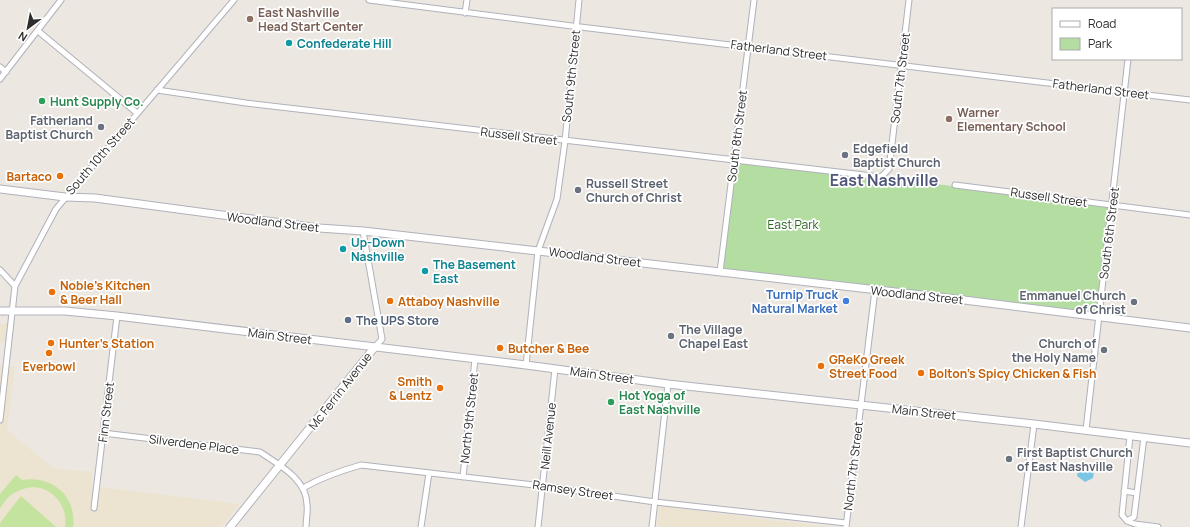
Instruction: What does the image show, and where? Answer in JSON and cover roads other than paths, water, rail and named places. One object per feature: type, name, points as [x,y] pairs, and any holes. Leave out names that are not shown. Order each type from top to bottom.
[{"type":"street","points":[[0,78],[61,0]]},
{"type":"street","name":"South 10th Street","points":[[15,286],[56,209],[65,197],[234,0]]},
{"type":"street","name":"Fatherland Street","points":[[369,0],[577,27],[902,64],[1190,100]]},
{"type":"street","points":[[465,13],[467,0]]},
{"type":"street","name":"South 9th Street","points":[[526,364],[538,251],[557,199],[565,141],[579,0]]},
{"type":"street","name":"South 8th Street","points":[[720,272],[754,0]]},
{"type":"street","name":"South 7th Street","points":[[881,177],[889,169],[909,0]]},
{"type":"street","points":[[38,31],[137,113]]},
{"type":"street","name":"South 6th Street","points":[[1086,430],[1128,60]]},
{"type":"street","points":[[0,67],[6,72]]},
{"type":"street","name":"Russell Street","points":[[157,90],[254,104],[881,177]]},
{"type":"street","name":"Russell Street","points":[[955,185],[1190,215]]},
{"type":"street","name":"Woodland Street","points":[[0,189],[65,197],[95,198],[319,228],[363,231],[538,251],[1190,328]]},
{"type":"street","name":"Mc Ferrin Avenue","points":[[230,527],[281,466],[382,339],[363,231]]},
{"type":"street","points":[[0,270],[15,286],[0,420]]},
{"type":"street","points":[[861,405],[875,290]]},
{"type":"street","name":"Main Street","points":[[0,311],[65,311],[117,316],[374,348],[526,364],[668,384],[1034,424],[1190,443]]},
{"type":"street","name":"Finn Street","points":[[94,508],[117,316]]},
{"type":"street","name":"North 9th Street","points":[[463,477],[475,359]]},
{"type":"street","name":"Neill Avenue","points":[[538,527],[555,369]]},
{"type":"street","points":[[652,527],[668,384]]},
{"type":"street","name":"North 7th Street","points":[[846,525],[861,405]]},
{"type":"street","points":[[1021,527],[1034,424]]},
{"type":"street","name":"Silverdene Place","points":[[103,433],[260,452],[281,466],[303,488]]},
{"type":"street","points":[[1130,436],[1122,515],[1127,521],[1134,524],[1158,527]]},
{"type":"street","points":[[1127,521],[1134,517],[1144,437]]},
{"type":"street","name":"Ramsey Street","points":[[303,488],[330,474],[361,465],[543,486],[655,502],[846,525]]},
{"type":"street","points":[[421,527],[429,473]]},
{"type":"street","points":[[303,488],[308,504],[306,527]]},
{"type":"street","points":[[1124,491],[1137,493]]},
{"type":"water","points":[[1078,469],[1094,471],[1093,478],[1085,482],[1077,476]]},
{"type":"place","name":"East Nashville Head Start Center","points":[[250,19]]},
{"type":"place","name":"Confederate Hill","points":[[289,43]]},
{"type":"place","name":"Hunt Supply Co.","points":[[42,101]]},
{"type":"place","name":"Warner Elementary School","points":[[949,119]]},
{"type":"place","name":"Fatherland Baptist Church","points":[[101,127]]},
{"type":"place","name":"Edgefield Baptist Church","points":[[845,155]]},
{"type":"place","name":"Bartaco","points":[[60,176]]},
{"type":"place","name":"Russell Street Church of Christ","points":[[578,190]]},
{"type":"place","name":"Up-Down Nashville","points":[[343,249]]},
{"type":"place","name":"The Basement East","points":[[425,271]]},
{"type":"place","name":"Noble’s Kitchen & Beer Hall","points":[[52,292]]},
{"type":"place","name":"Attaboy Nashville","points":[[390,301]]},
{"type":"place","name":"Turnip Truck Natural Market","points":[[846,301]]},
{"type":"place","name":"Emmanuel Church of Christ","points":[[1134,302]]},
{"type":"place","name":"The UPS Store","points":[[348,320]]},
{"type":"place","name":"The Village Chapel East","points":[[671,336]]},
{"type":"place","name":"Hunter's Station","points":[[51,343]]},
{"type":"place","name":"Butcher & Bee","points":[[500,348]]},
{"type":"place","name":"Church of the Holy Name","points":[[1104,350]]},
{"type":"place","name":"Everbowl","points":[[49,353]]},
{"type":"place","name":"GReKo Greek Street Food","points":[[821,366]]},
{"type":"place","name":"Bolton's Spicy Chicken & Fish","points":[[921,373]]},
{"type":"place","name":"Smith & Lentz","points":[[440,388]]},
{"type":"place","name":"Hot Yoga of East Nashville","points":[[611,402]]},
{"type":"place","name":"First Baptist Church of East Nashville","points":[[1009,459]]},
{"type":"district","name":"East Nashville","points":[[884,180]]},
{"type":"park label","name":"East Park","points":[[793,224]]}]
